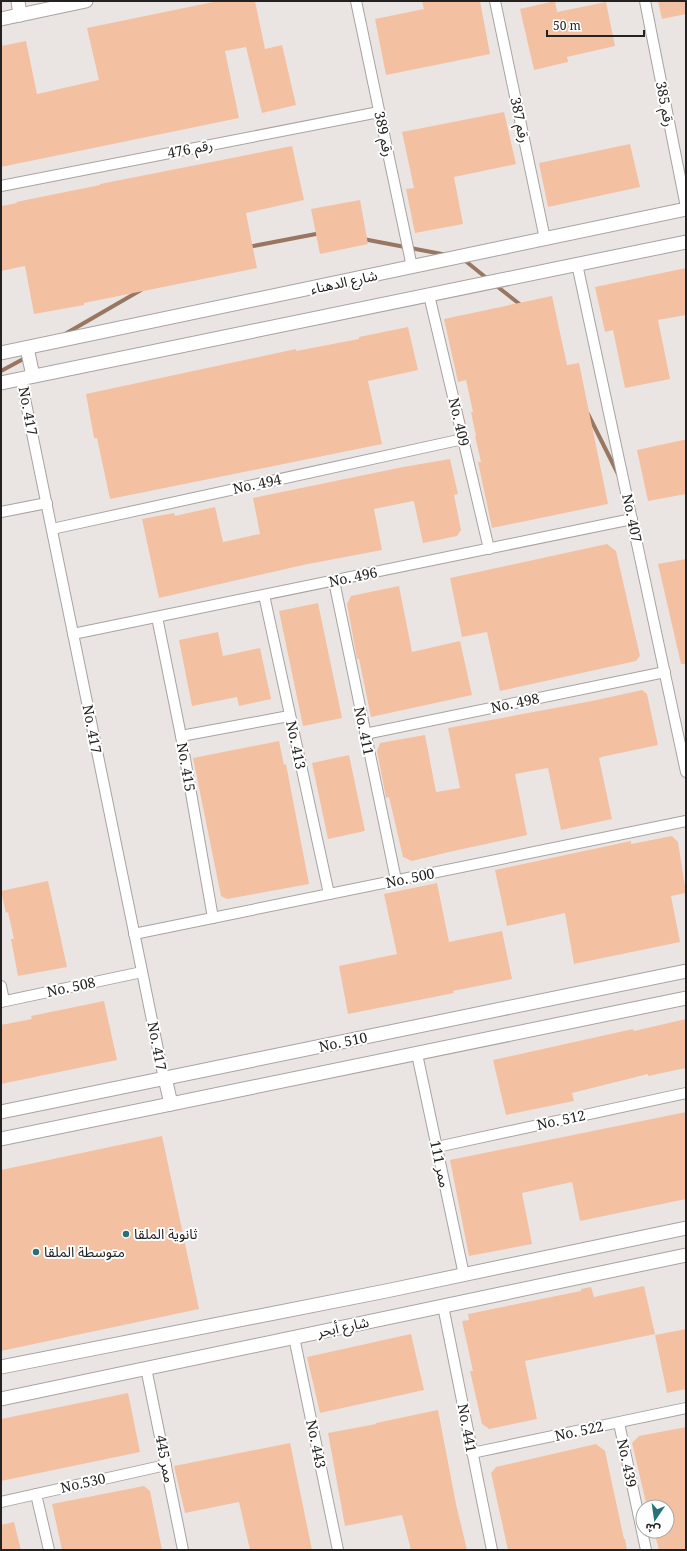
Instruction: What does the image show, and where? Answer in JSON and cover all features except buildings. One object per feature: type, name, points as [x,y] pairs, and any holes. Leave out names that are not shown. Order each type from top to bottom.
[{"type":"street","points":[[18,1],[20,15]]},
{"type":"street","points":[[1,19],[86,1]]},
{"type":"street","name":"رقم 389","points":[[356,1],[412,267]]},
{"type":"street","name":"رقم 387","points":[[495,1],[545,239]]},
{"type":"street","name":"رقم 385","points":[[645,1],[686,208]]},
{"type":"street","name":"رقم 476","points":[[1,186],[380,112]]},
{"type":"street","name":"شارع الدهناء","points":[[1,353],[686,208]]},
{"type":"street","points":[[1,383],[686,242]]},
{"type":"street","name":"No. 407","points":[[577,264],[686,772]]},
{"type":"street","name":"No. 409","points":[[429,295],[488,549]]},
{"type":"street","points":[[27,348],[27,377]]},
{"type":"street","name":"No. 417","points":[[27,377],[46,502],[164,1078]]},
{"type":"street","name":"No. 494","points":[[52,529],[463,439]]},
{"type":"street","points":[[1,512],[46,502]]},
{"type":"street","name":"No. 496","points":[[73,634],[632,519]]},
{"type":"street","name":"No. 411","points":[[334,581],[396,880]]},
{"type":"street","name":"No. 413","points":[[264,595],[328,894]]},
{"type":"street","name":"No. 415","points":[[156,617],[181,736],[213,918]]},
{"type":"street","name":"No. 498","points":[[365,734],[665,672]]},
{"type":"street","points":[[181,736],[289,716]]},
{"type":"street","name":"No. 500","points":[[134,934],[686,821]]},
{"type":"street","name":"No. 510","points":[[1,1112],[686,971]]},
{"type":"street","name":"No. 508","points":[[2,1002],[142,972]]},
{"type":"street","points":[[1,986],[2,1002]]},
{"type":"street","name":"No. 510","points":[[1,1139],[686,998]]},
{"type":"street","name":"ممر 111","points":[[417,1054],[464,1275]]},
{"type":"street","points":[[164,1078],[171,1104]]},
{"type":"street","name":"No. 512","points":[[436,1147],[686,1093]]},
{"type":"street","name":"شارع أبحر","points":[[1,1367],[464,1275],[686,1228]]},
{"type":"street","name":"شارع أبحر","points":[[1,1399],[686,1255]]},
{"type":"street","name":"No. 441","points":[[443,1306],[492,1550]]},
{"type":"street","name":"No. 443","points":[[294,1337],[338,1550]]},
{"type":"street","name":"ممر 445","points":[[146,1368],[183,1550]]},
{"type":"street","name":"No. 522","points":[[472,1453],[686,1408]]},
{"type":"street","name":"No. 439","points":[[619,1423],[646,1550]]},
{"type":"street","name":"No.530","points":[[1,1502],[166,1465]]},
{"type":"street","points":[[36,1494],[49,1550]]},
{"type":"waterway","points":[[248,247],[321,233]]},
{"type":"waterway","points":[[363,239],[447,255]]},
{"type":"waterway","points":[[463,259],[489,280]]},
{"type":"waterway","points":[[494,284],[522,306]]},
{"type":"waterway","points":[[65,334],[141,290]]},
{"type":"waterway","points":[[1,371],[27,357]]},
{"type":"waterway","points":[[588,414],[618,474]]},
{"type":"place","name":"ثانوية الملقا","points":[[126,1234]]},
{"type":"place","name":"متوسطة الملقا","points":[[36,1252]]}]
